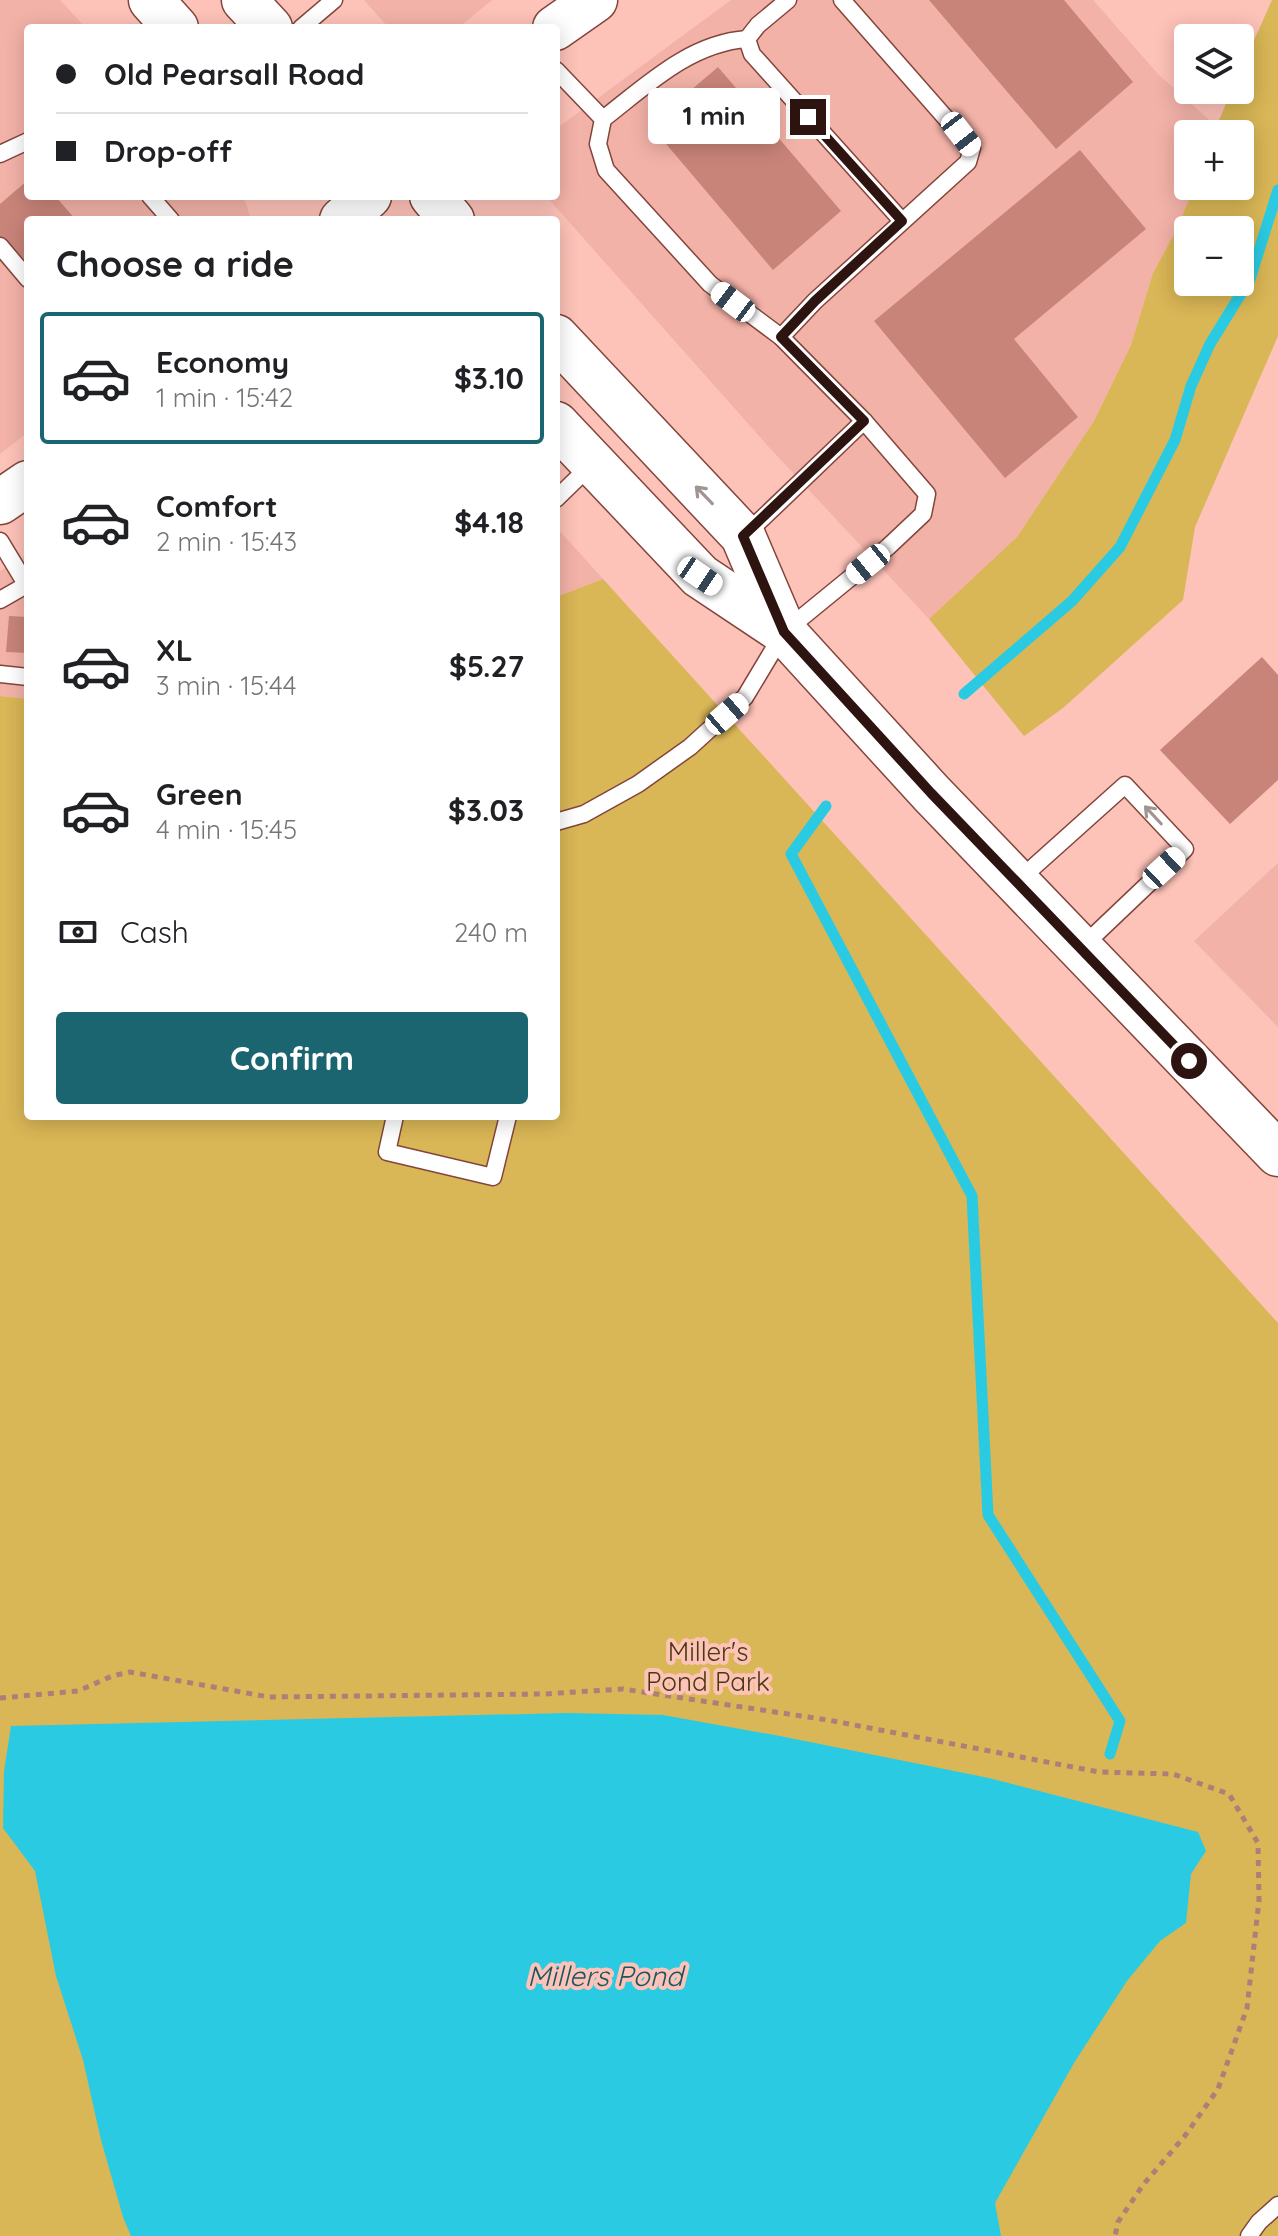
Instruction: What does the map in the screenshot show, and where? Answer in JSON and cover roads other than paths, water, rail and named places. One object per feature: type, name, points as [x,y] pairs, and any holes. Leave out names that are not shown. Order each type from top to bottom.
[{"type":"main road","points":[[151,0],[172,24]]},
{"type":"main road","points":[[244,0],[266,24]]},
{"type":"main road","points":[[435,200],[449,216]]},
{"type":"main road","points":[[560,341],[743,536],[784,632]]},
{"type":"main road","points":[[560,428],[700,576],[784,632],[1017,882],[1278,1154]]},
{"type":"main road","points":[[0,502],[24,486]]},
{"type":"lane","points":[[306,24],[334,0]]},
{"type":"lane","points":[[781,337],[815,301],[968,162],[972,148],[842,0]]},
{"type":"lane","points":[[560,821],[584,814],[638,784],[690,747],[745,697],[784,632],[888,547],[923,514],[927,494],[864,421],[781,337],[710,284],[606,170],[598,144],[603,119],[701,49],[747,39],[781,3]]},
{"type":"lane","points":[[747,39],[752,54],[902,221]]},
{"type":"lane","points":[[560,74],[603,119]]},
{"type":"lane","points":[[0,154],[24,143]]},
{"type":"lane","points":[[154,200],[168,216]]},
{"type":"lane","points":[[0,246],[24,274]]},
{"type":"lane","points":[[743,536],[864,421]]},
{"type":"lane","points":[[560,495],[593,463]]},
{"type":"lane","points":[[0,541],[24,579]]},
{"type":"lane","points":[[0,600],[24,586]]},
{"type":"lane","points":[[0,674],[24,677]]},
{"type":"lane","points":[[1017,882],[1125,785],[1185,849],[1080,948]]},
{"type":"lane","points":[[394,1120],[387,1152],[493,1177],[507,1120]]},
{"type":"lane","points":[[1249,2236],[1278,2205]]},
{"type":"water","name":"Millers Pond","points":[[567,1713],[663,1715],[780,1736],[989,1778],[1198,1832],[1206,1851],[1191,1874],[1186,1923],[1160,1941],[1127,1981],[1074,2063],[995,2203],[1001,2236],[131,2236],[101,2140],[83,2060],[56,1976],[35,1871],[3,1828],[4,1771],[11,1726]]},
{"type":"waterway","points":[[964,694],[1072,601],[1120,547],[1175,440],[1191,386],[1210,344],[1250,279],[1278,190]]},
{"type":"waterway","points":[[826,806],[791,854],[972,1196],[988,1515],[1120,1721],[1110,1754]]},
{"type":"park label","name":"Miller's Pond Park","points":[[708,1666]]}]
